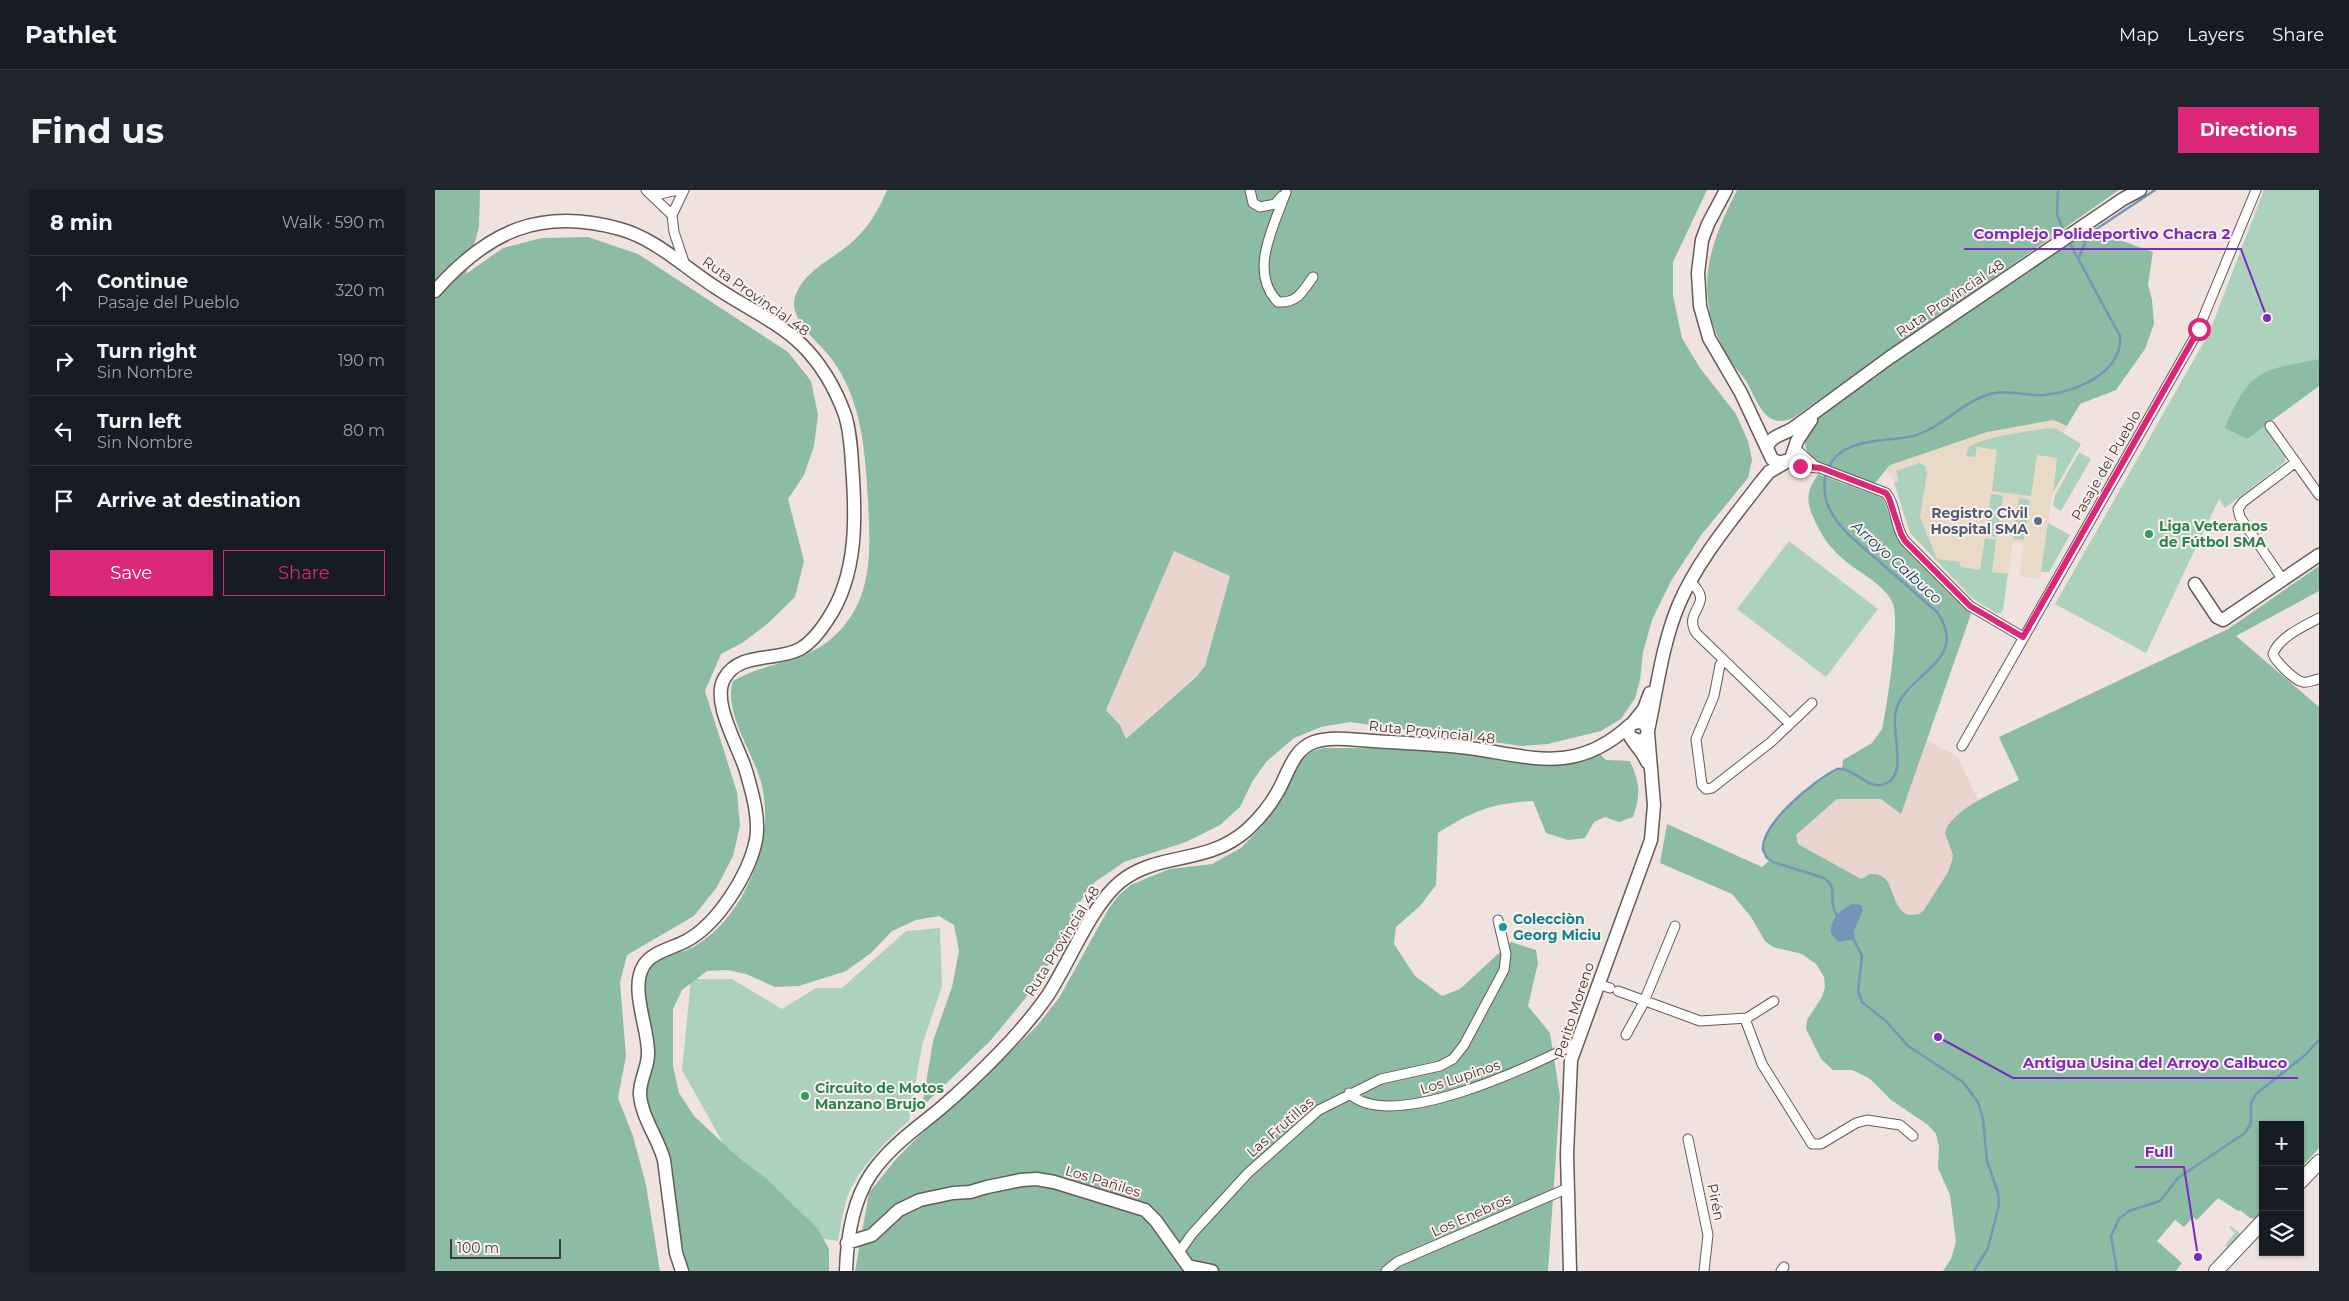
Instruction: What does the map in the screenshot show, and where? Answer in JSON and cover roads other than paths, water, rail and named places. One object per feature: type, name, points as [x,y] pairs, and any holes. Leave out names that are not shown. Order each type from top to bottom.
[{"type":"main road","points":[[1725,190],[1708,224],[1703,240],[1698,273],[1700,306],[1709,338],[1753,416],[1774,461],[1787,461]]},
{"type":"main road","name":"Ruta Provincial 48","points":[[1595,749],[1616,737],[1631,724],[1647,702],[1665,629],[1703,552],[1761,470],[1771,439],[1824,406],[1889,358],[2128,194],[2140,190]]},
{"type":"main road","name":"Ruta Provincial 48","points":[[435,292],[455,269],[480,248],[526,226],[561,220],[585,220],[628,231],[645,239],[685,265],[803,345],[828,377],[837,395],[849,431],[855,506],[850,567],[841,595],[828,620],[810,642],[798,651],[747,661],[733,668],[723,680],[720,697],[746,769],[755,810],[756,837],[739,880],[726,903],[690,939],[654,956],[643,966],[640,979],[640,1000],[648,1048],[647,1068],[640,1094],[643,1107],[664,1160],[676,1253],[682,1271]]},
{"type":"main road","name":"Ruta Provincial 48","points":[[846,1271],[847,1242],[858,1198],[871,1174],[897,1144],[952,1098],[1031,1018],[1047,995],[1095,913],[1112,890],[1120,882],[1158,863],[1209,853],[1237,837],[1268,807],[1278,792],[1293,759],[1311,743],[1336,739],[1383,741],[1468,748],[1546,760],[1572,757],[1641,737],[1667,638],[1688,581],[1760,482],[1769,472],[1793,456],[1795,447],[1824,406]]},
{"type":"main road","points":[[1753,416],[1767,431],[1790,438],[1795,447]]},
{"type":"main road","points":[[2195,584],[2221,620],[2228,618],[2319,555]]},
{"type":"main road","points":[[1641,722],[1645,724],[1641,737],[1629,732],[1631,724],[1641,722]]},
{"type":"main road","name":"Perito Moreno","points":[[1570,1271],[1568,1188],[1570,1069],[1575,1044],[1651,840],[1654,812],[1649,767],[1642,750],[1641,737]]},
{"type":"main road","points":[[2304,1178],[2319,1162]]},
{"type":"main road","points":[[2304,1188],[2319,1172]]},
{"type":"main road","name":"Los Pañiles","points":[[847,1242],[871,1235],[895,1213],[909,1204],[926,1198],[970,1192],[1026,1180],[1043,1180],[1137,1206],[1153,1217],[1180,1252],[1187,1268],[1212,1271]]},
{"type":"main road","points":[[2216,1271],[2259,1226]]},
{"type":"main road","points":[[2225,1271],[2259,1235]]},
{"type":"street","points":[[647,190],[660,194],[678,190]]},
{"type":"street","points":[[647,190],[672,215]]},
{"type":"street","points":[[684,190],[672,215],[674,232],[685,265]]},
{"type":"street","points":[[1250,190],[1253,203],[1260,207],[1275,204],[1287,191]]},
{"type":"street","name":"Pasaje del Pueblo","points":[[1962,746],[2196,335],[2256,190]]},
{"type":"street","points":[[1287,191],[1263,257],[1269,292],[1278,302],[1289,303],[1299,296],[1313,277]]},
{"type":"street","points":[[2271,426],[2319,495]]},
{"type":"street","points":[[1795,447],[1808,461],[1821,468],[1886,493],[1905,541],[1970,606],[2023,637]]},
{"type":"street","points":[[1787,461],[1797,465],[1821,468]]},
{"type":"street","points":[[2283,580],[2240,517],[2238,509],[2243,502],[2296,462]]},
{"type":"street","points":[[1688,581],[1700,590],[1702,596],[1693,619],[1694,630],[1790,724]]},
{"type":"street","points":[[2319,618],[2296,630],[2277,647],[2273,654],[2275,660],[2299,681],[2305,682],[2319,679]]},
{"type":"street","points":[[1721,658],[1713,700],[1696,739],[1704,788],[1712,788],[1771,742],[1812,703]]},
{"type":"street","name":"Las Frutillas","points":[[1180,1252],[1192,1234],[1252,1169],[1313,1115],[1349,1093],[1387,1077],[1440,1066],[1457,1055],[1504,970],[1506,954],[1498,920]]},
{"type":"street","points":[[1626,1035],[1644,1001],[1675,926]]},
{"type":"street","points":[[1598,984],[1697,1021],[1745,1019],[1753,1016],[1774,1001]]},
{"type":"street","points":[[1745,1019],[1760,1061],[1811,1144],[1821,1144],[1856,1123],[1867,1120],[1899,1125],[1913,1136]]},
{"type":"street","name":"Los Lupinos","points":[[1349,1093],[1363,1103],[1419,1104],[1519,1072],[1575,1044]]},
{"type":"street","name":"Pirén","points":[[1688,1139],[1708,1235],[1704,1271]]},
{"type":"street","name":"Los Enebros","points":[[1386,1271],[1397,1262],[1568,1188]]},
{"type":"water","points":[[1853,904],[1861,905],[1863,910],[1854,931],[1855,941],[1838,942],[1831,933],[1832,923],[1844,909]]},
{"type":"waterway","name":"Arroyo Calbuco","points":[[2058,190],[2057,214],[2065,235]]},
{"type":"waterway","points":[[2078,259],[2086,241],[2095,230],[2155,190]]},
{"type":"waterway","name":"Arroyo Calbuco","points":[[1828,468],[1844,450],[1865,443],[1913,436],[1933,427],[1970,403],[1990,394],[2003,392],[2043,395],[2055,393],[2082,385],[2094,379],[2105,370],[2114,361],[2119,349],[2120,336],[2069,242]]},
{"type":"waterway","name":"Arroyo Calbuco","points":[[1826,473],[1826,499],[1837,521],[1849,535],[1937,612],[1945,628],[1947,642],[1942,654],[1913,684],[1897,707],[1895,725],[1898,757],[1895,775],[1890,781],[1883,785],[1876,785],[1844,769],[1837,769],[1803,792],[1780,815],[1765,839],[1763,850],[1767,858],[1773,862],[1824,878],[1829,882],[1833,905],[1838,917]]},
{"type":"waterway","name":"Arroyo Calbuco","points":[[1854,940],[1862,956],[1858,991],[1862,1002],[1887,1022],[1908,1046],[1963,1082],[1978,1102],[1983,1119],[1987,1161],[1998,1193],[1999,1205],[1988,1248],[1974,1271]]},
{"type":"waterway","points":[[2117,1271],[2111,1236],[2119,1219],[2129,1211],[2160,1201],[2178,1178],[2245,1133],[2251,1123],[2251,1103],[2256,1094],[2304,1056],[2319,1040]]},
{"type":"place","name":"Complejo Polideportivo Chacra 2","points":[[2267,318]]},
{"type":"place","name":"Registro Civil Hospital SMA","points":[[2038,521]]},
{"type":"place","name":"Liga Veteranos de Fútbol SMA","points":[[2149,534]]},
{"type":"place","name":"Colecciòn Georg Miciu","points":[[1503,927]]},
{"type":"place","name":"Antigua Usina del Arroyo Calbuco","points":[[1938,1037]]},
{"type":"place","name":"Circuito de Motos Manzano Brujo","points":[[805,1096]]},
{"type":"place","name":"Full","points":[[2198,1257]]}]
